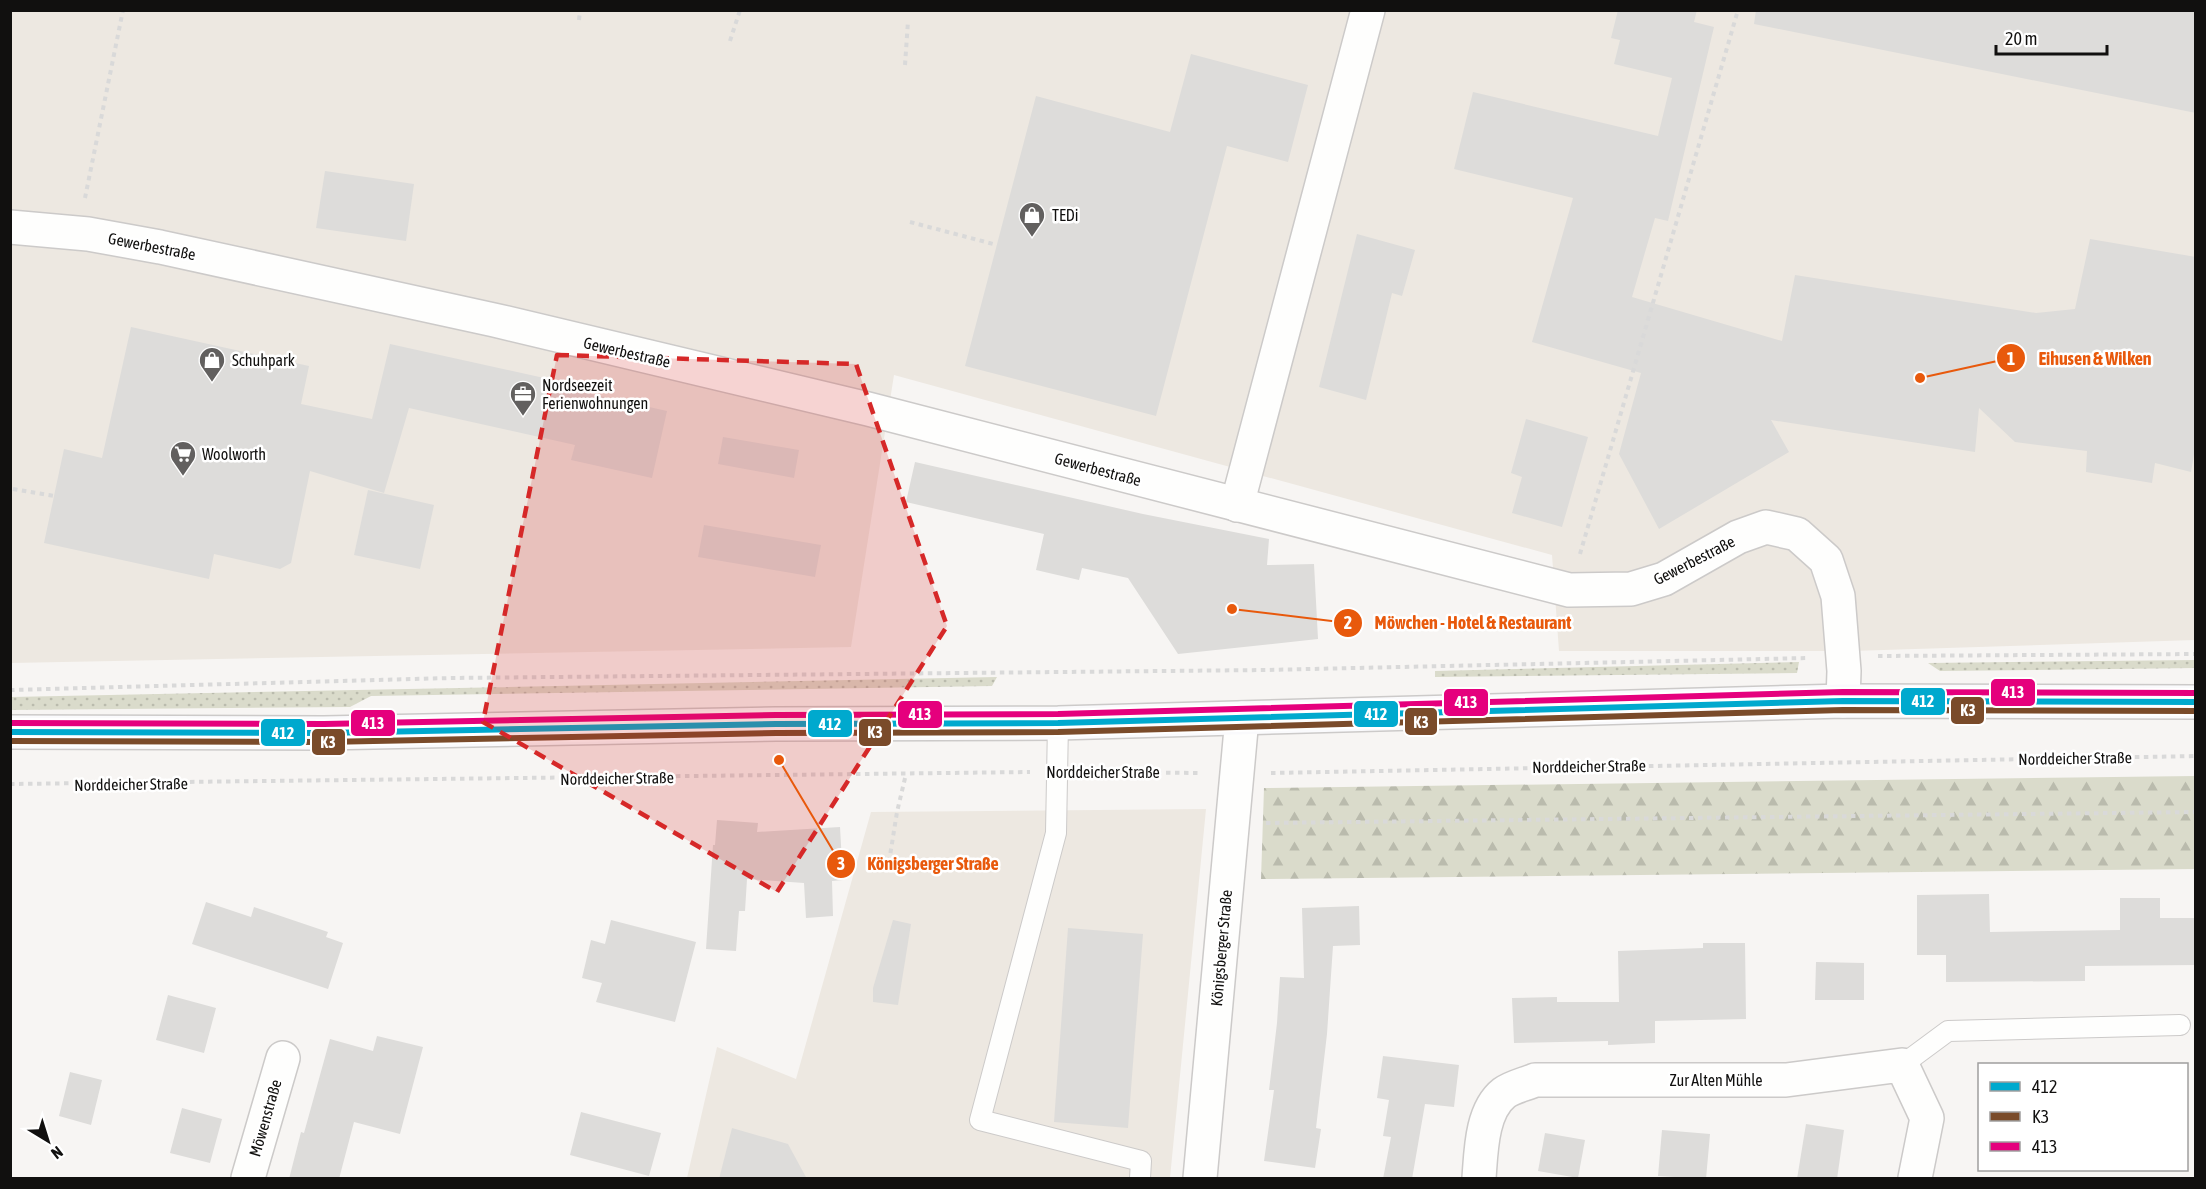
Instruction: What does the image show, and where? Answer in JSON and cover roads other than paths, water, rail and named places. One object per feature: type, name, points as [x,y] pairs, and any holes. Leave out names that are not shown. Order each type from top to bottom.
[{"type":"main road","points":[[10,732],[324,733],[776,724],[1058,723],[1843,701],[2196,702]]},
{"type":"street","points":[[1237,505],[1368,10]]},
{"type":"street","name":"Gewerbestraße","points":[[10,227],[88,234],[160,247],[494,320],[868,409],[1569,590],[1631,589],[1664,579],[1738,537],[1766,527],[1797,534],[1826,560],[1838,597],[1843,657],[1843,701]]},
{"type":"street","name":"Königsberger Straße","points":[[1200,1179],[1242,718]]},
{"type":"street","name":"Möwenstraße","points":[[248,1179],[283,1058]]},
{"type":"street","points":[[1902,1065],[1927,1118],[1915,1179]]},
{"type":"street","name":"Zur Alten Mühle","points":[[1479,1179],[1483,1132],[1492,1108],[1504,1093],[1535,1080],[1785,1080],[1902,1065]]},
{"type":"lane","points":[[1058,723],[1056,833],[980,1120],[1141,1161],[1140,1179]]},
{"type":"lane","points":[[1902,1065],[1948,1031],[2180,1025]]},
{"type":"place","name":"TEDi","points":[[1032,238]]},
{"type":"place","name":"Eihusen & Wilken","points":[[1920,378]]},
{"type":"place","name":"Schuhpark","points":[[212,383]]},
{"type":"place","name":"Nordseezeit Ferienwohnungen","points":[[523,417]]},
{"type":"place","name":"Woolworth","points":[[183,477]]},
{"type":"place","name":"Möwchen - Hotel & Restaurant","points":[[1232,609]]},
{"type":"place","name":"Königsberger Straße","points":[[779,760]]}]
